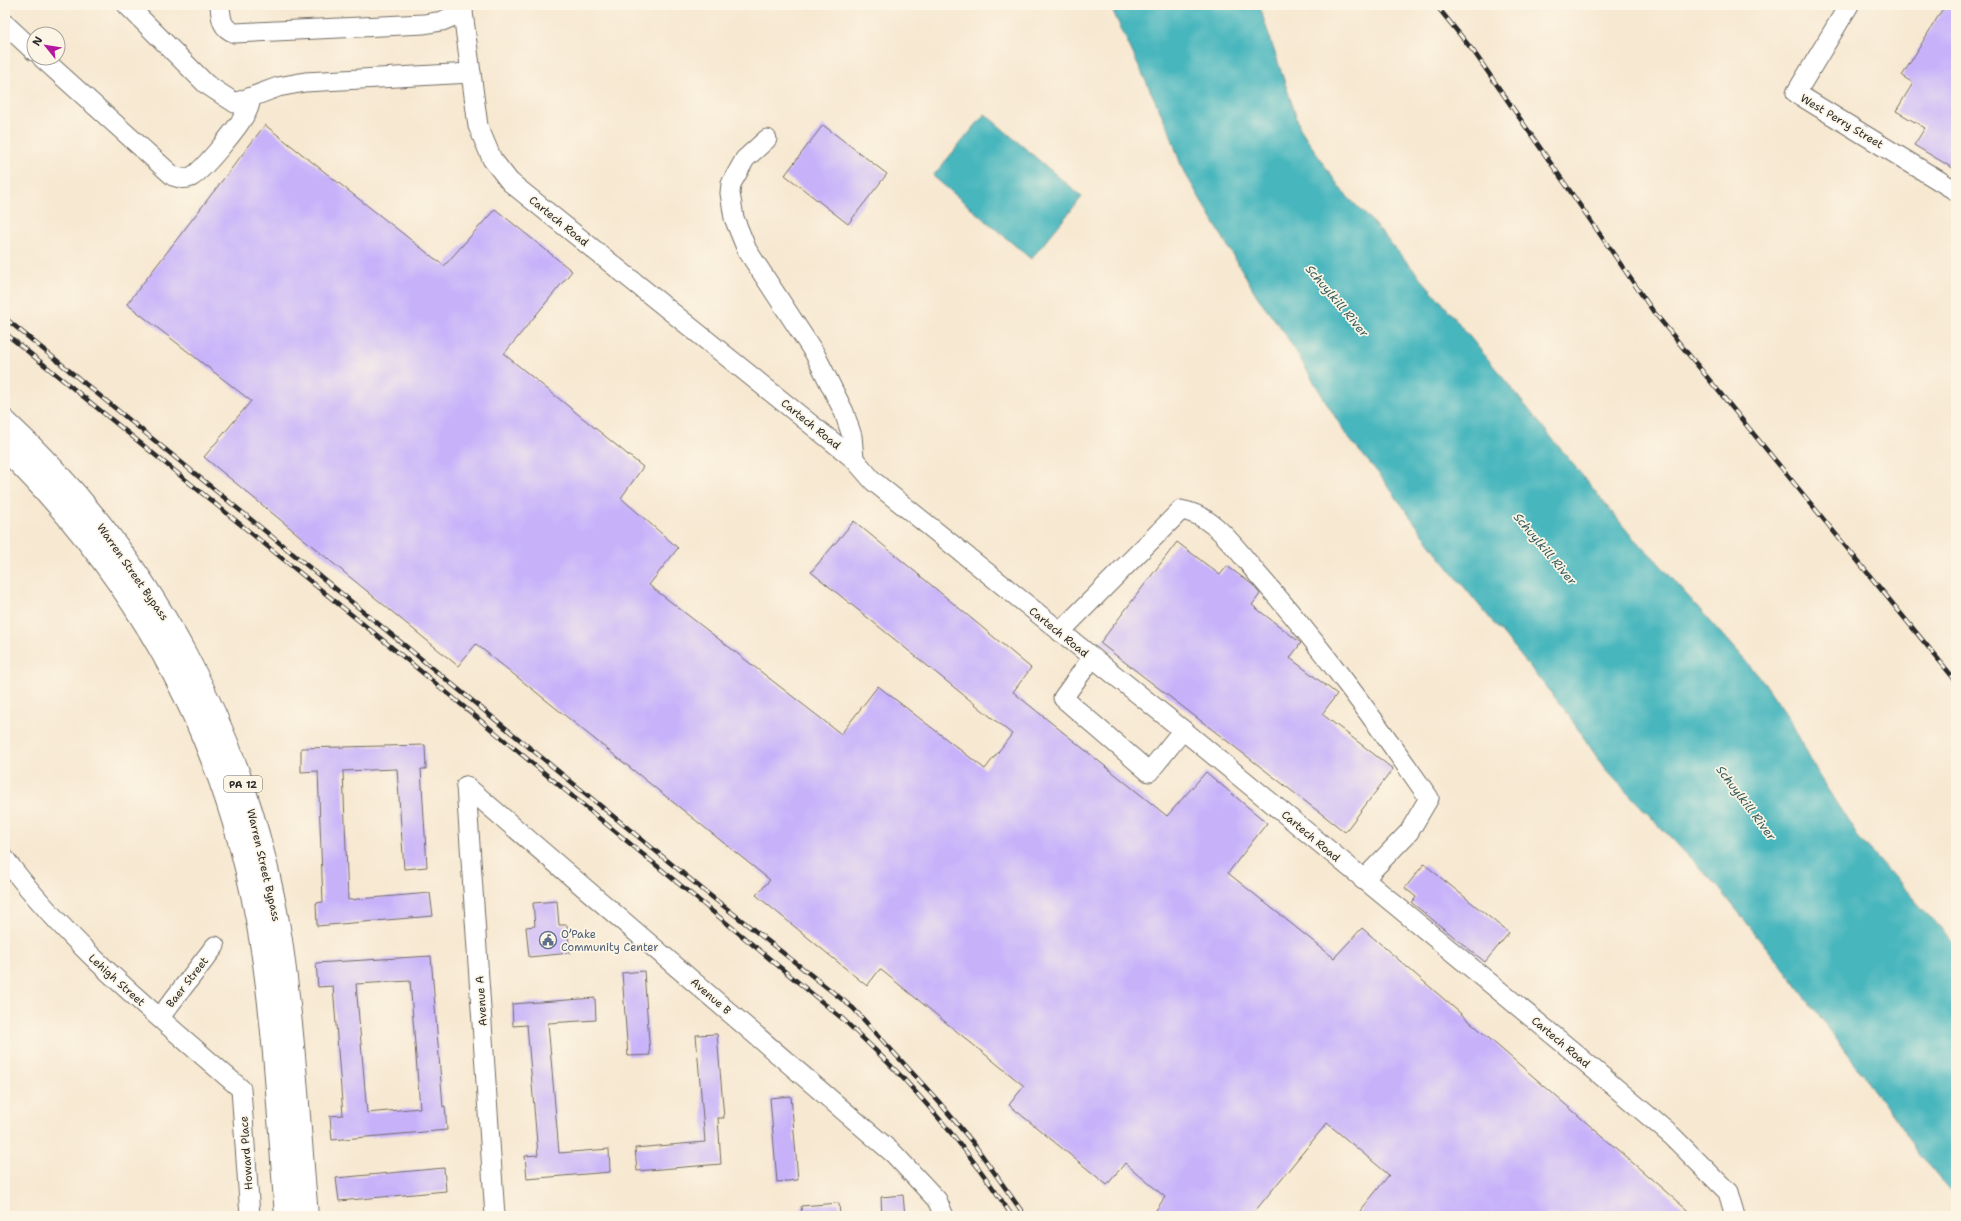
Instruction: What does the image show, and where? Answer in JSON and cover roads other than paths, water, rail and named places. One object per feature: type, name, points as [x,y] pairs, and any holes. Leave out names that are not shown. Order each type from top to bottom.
[{"type":"highway","name":"Warren Street Bypass","points":[[5,421],[44,460],[82,502],[120,550],[147,589],[172,628],[201,681],[237,767],[261,850],[280,939],[292,1036],[307,1216]]},
{"type":"highway","name":"Warren Street Bypass","points":[[5,449],[47,493],[81,533],[139,613],[183,690],[218,774],[242,853],[261,942],[271,1030],[286,1216]]},
{"type":"street","points":[[126,5],[206,84],[235,103],[278,87],[305,82],[471,73]]},
{"type":"street","points":[[220,5],[221,21],[224,26],[235,33],[424,24],[442,21],[462,9]]},
{"type":"street","name":"West Perry Street","points":[[1849,5],[1796,93],[1956,191]]},
{"type":"street","name":"Cartech Road","points":[[462,9],[478,126],[492,159],[510,182],[854,459],[873,481],[1183,730],[1363,880],[1564,1044],[1672,1136],[1728,1192],[1735,1216]]},
{"type":"street","points":[[5,24],[26,44]]},
{"type":"street","points":[[51,66],[173,176],[182,180],[191,177],[200,170],[241,121],[247,112],[251,98]]},
{"type":"street","points":[[767,139],[745,159],[731,184],[730,193],[734,218],[746,250],[818,360],[844,412],[852,436],[854,459]]},
{"type":"street","points":[[1060,632],[1181,510],[1193,512],[1214,526],[1273,591],[1339,674],[1378,725],[1429,798],[1409,832],[1363,880]]},
{"type":"street","points":[[1092,658],[1063,698],[1149,772],[1183,730]]},
{"type":"street","name":"Avenue A","points":[[466,786],[495,1216]]},
{"type":"street","name":"Avenue B","points":[[466,786],[894,1154],[937,1200],[944,1216]]},
{"type":"street","name":"Lehigh Street","points":[[5,859],[66,931],[116,980],[241,1089]]},
{"type":"street","name":"Baer Street","points":[[160,1017],[215,946]]},
{"type":"street","name":"Howard Place","points":[[241,1089],[250,1216]]},
{"type":"water","name":"Schuylkill River","points":[[1110,5],[1259,5],[1300,128],[1343,192],[1368,217],[1444,305],[1632,537],[1655,559],[1764,682],[1790,720],[1819,776],[1858,837],[1956,946],[1956,1198],[1919,1153],[1794,982],[1719,888],[1605,769],[1565,710],[1442,560],[1379,474],[1346,435],[1284,332],[1257,296],[1182,168],[1169,130]]},
{"type":"water","points":[[985,114],[1082,197],[1031,259],[933,176]]},
{"type":"railway","points":[[1436,5],[1474,52],[1653,311],[1956,681]]},
{"type":"railway","points":[[5,318],[707,893],[853,1008],[939,1102],[974,1144],[1025,1216]]},
{"type":"railway","points":[[5,333],[395,650],[844,1020],[925,1102],[977,1166],[1012,1216]]},
{"type":"place","name":"O’Pake Community Center","points":[[548,940]]}]
